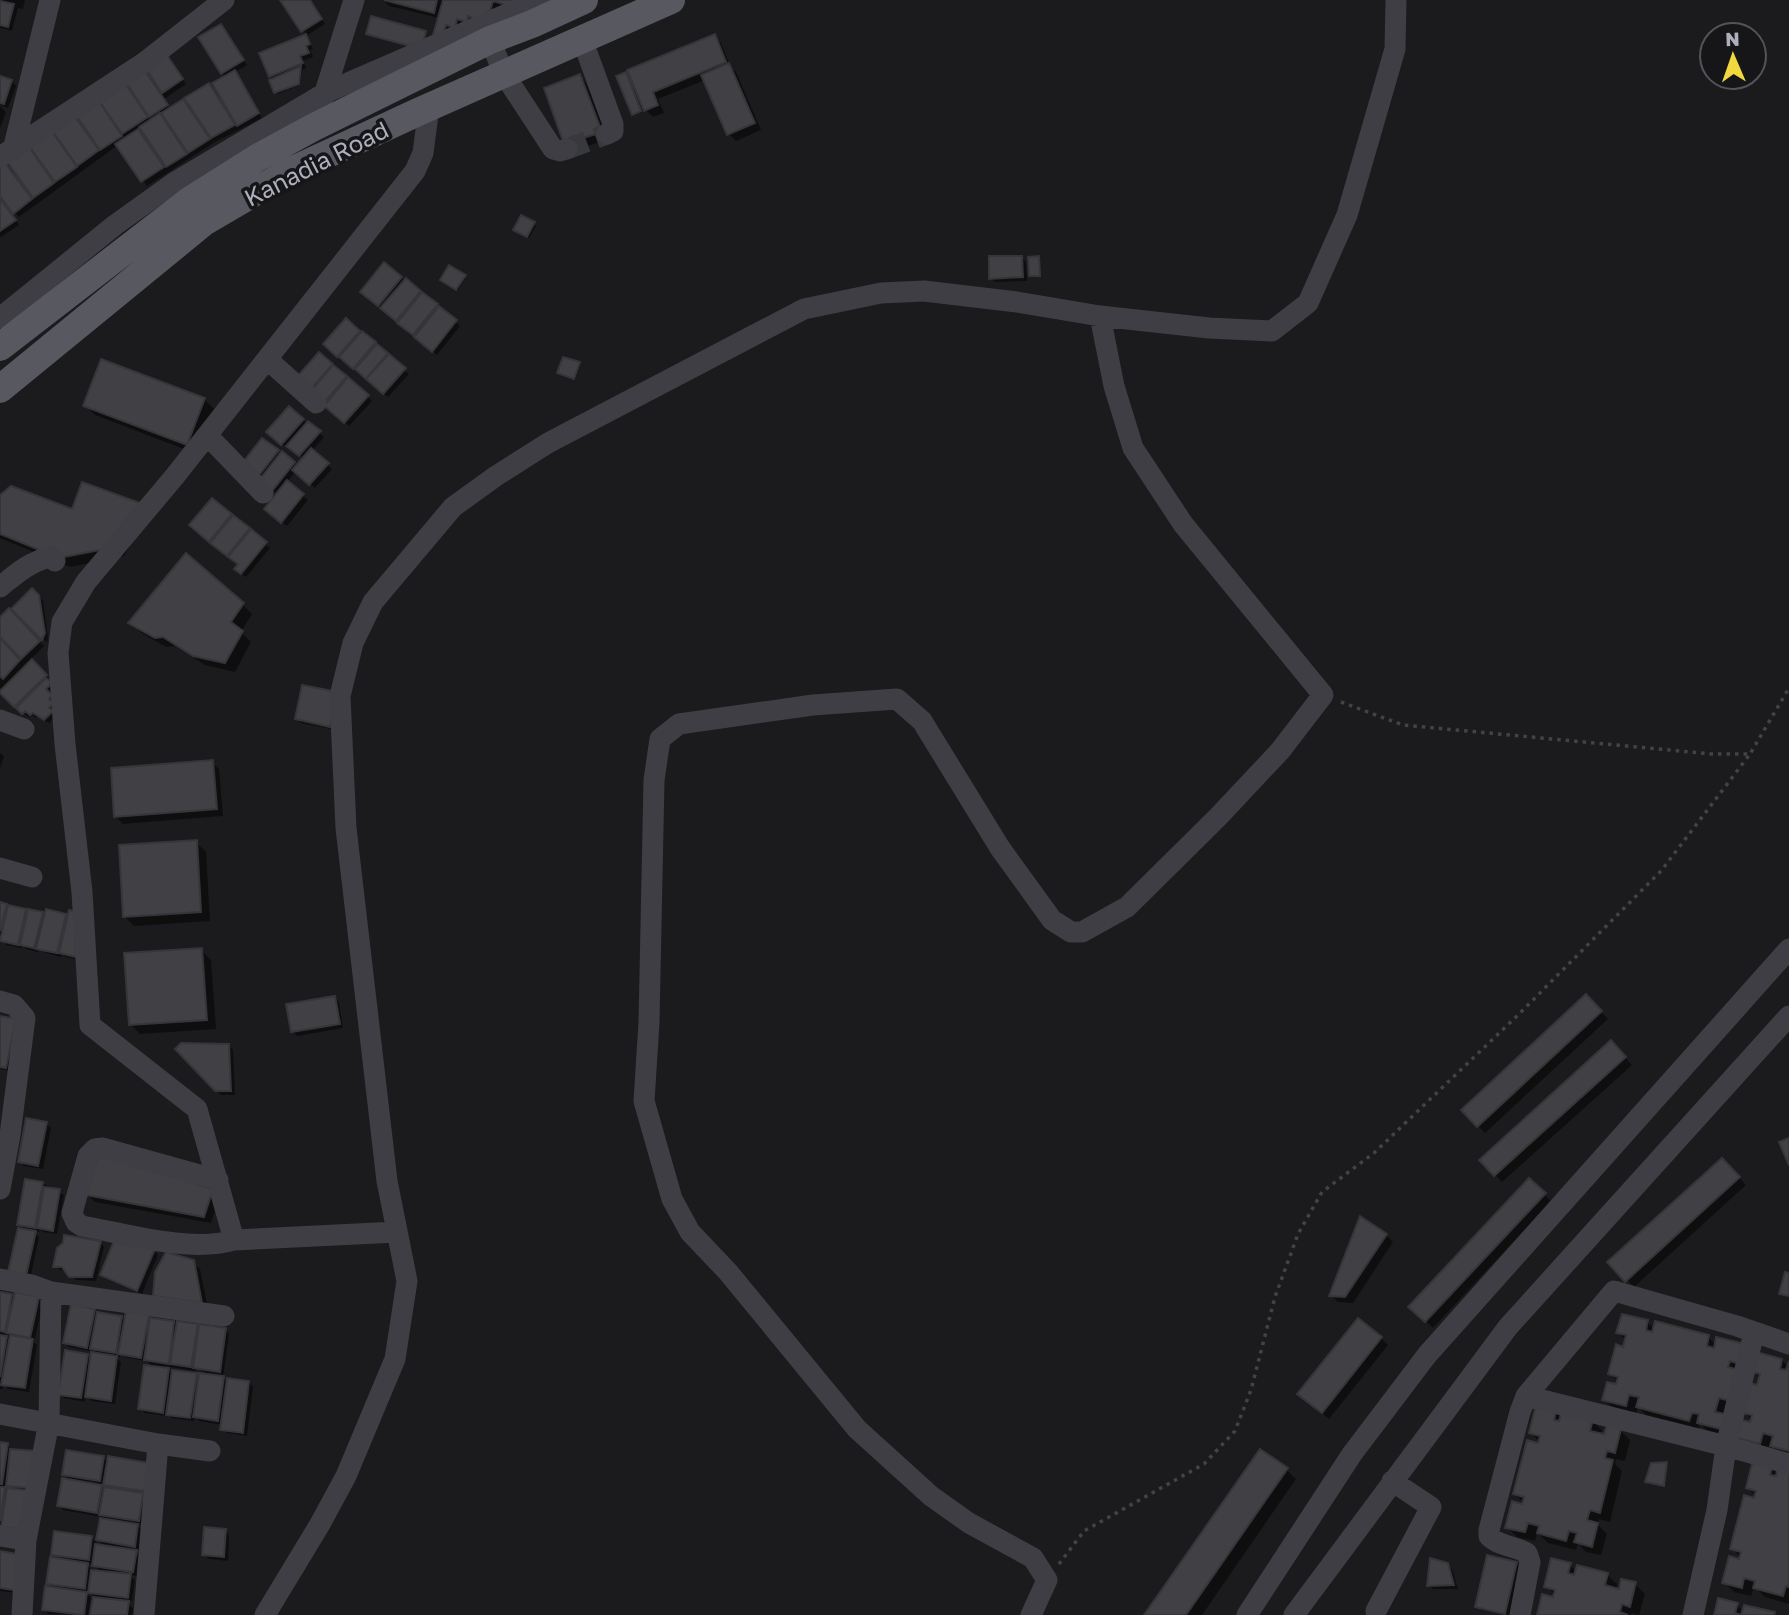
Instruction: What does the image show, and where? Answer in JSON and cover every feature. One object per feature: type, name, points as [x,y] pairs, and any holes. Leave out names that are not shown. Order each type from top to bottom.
[{"type":"main road","name":"Kanadia Road","points":[[0,347],[71,276],[182,192],[252,149],[314,127],[490,40],[532,7],[584,0]]},
{"type":"main road","name":"Kanadia Road","points":[[0,389],[204,222],[289,172],[671,0]]},
{"type":"street","points":[[7,153],[50,0]]},
{"type":"street","points":[[314,127],[354,0]]},
{"type":"street","points":[[265,1615],[320,1524],[345,1476],[395,1359],[407,1281],[387,1181],[346,828],[340,696],[353,643],[373,601],[453,507],[496,476],[548,443],[804,309],[881,293],[924,291],[1017,302],[1100,316],[1209,328],[1272,331],[1308,303],[1347,215],[1395,49],[1396,0]]},
{"type":"street","points":[[7,153],[145,62],[221,1]]},
{"type":"street","points":[[252,149],[325,93],[532,7]]},
{"type":"street","points":[[582,39],[613,124],[613,131],[607,134]]},
{"type":"street","points":[[490,40],[504,74],[554,149],[567,149]]},
{"type":"street","points":[[234,1240],[197,1109],[90,1025],[82,891],[65,744],[58,653],[62,622],[86,582],[207,435],[415,171],[423,153],[429,107]]},
{"type":"street","points":[[0,318],[71,276]]},
{"type":"street","points":[[1031,1615],[1046,1580],[1033,1558],[969,1523],[931,1496],[857,1429],[728,1272],[690,1232],[672,1199],[644,1101],[649,1023],[654,780],[660,739],[679,724],[813,705],[897,699],[922,721],[1000,848],[1052,920],[1071,932],[1082,932],[1127,908],[1218,817],[1280,751],[1323,695],[1183,524],[1133,448],[1114,386],[1100,316]]},
{"type":"street","points":[[267,359],[316,403]]},
{"type":"street","points":[[207,435],[263,493]]},
{"type":"street","points":[[0,587],[38,560],[50,557],[55,561]]},
{"type":"street","points":[[0,720],[24,729]]},
{"type":"street","points":[[0,869],[32,877]]},
{"type":"street","points":[[1247,1615],[1353,1454],[1427,1355],[1789,949]]},
{"type":"street","points":[[0,1002],[14,1005],[25,1018],[5,1135],[0,1189]]},
{"type":"street","points":[[1294,1615],[1508,1327],[1789,1016]]},
{"type":"street","points":[[218,1180],[103,1148],[94,1149],[88,1156],[72,1213],[76,1222],[82,1226],[194,1246],[222,1244],[234,1240],[397,1232]]},
{"type":"street","points":[[0,1279],[51,1292],[224,1316]]},
{"type":"street","points":[[1520,1615],[1530,1562],[1527,1553],[1493,1540],[1489,1536],[1489,1530],[1520,1412],[1526,1396],[1614,1291],[1737,1326],[1789,1344]]},
{"type":"street","points":[[22,1615],[26,1540],[49,1422],[51,1292]]},
{"type":"street","points":[[1693,1615],[1717,1510],[1726,1446],[1754,1333]]},
{"type":"street","points":[[1526,1396],[1789,1464]]},
{"type":"street","points":[[0,1414],[158,1444],[210,1451]]},
{"type":"street","points":[[144,1615],[158,1444]]},
{"type":"street","points":[[1379,1614],[1431,1507],[1392,1481]]},
{"type":"street","points":[[0,1536],[26,1540]]},
{"type":"path","points":[[1046,1580],[1084,1531],[1203,1464],[1235,1432],[1251,1390],[1275,1297],[1298,1234],[1322,1192],[1374,1153],[1518,1015],[1661,871],[1750,754],[1789,688]]},
{"type":"path","points":[[1323,695],[1403,725],[1687,752],[1750,754]]},
{"type":"building","points":[[280,0],[310,0],[322,19],[301,32]]},
{"type":"building","points":[[384,0],[437,0],[434,13]]},
{"type":"building","points":[[443,0],[512,0],[510,6],[493,1],[490,11],[475,19],[468,16],[467,22],[457,19],[455,28],[446,25],[442,37],[433,35]]},
{"type":"building","points":[[0,1],[14,4],[8,27],[0,25]]},
{"type":"building","points":[[371,16],[426,31],[421,49],[366,34]]},
{"type":"building","points":[[221,24],[244,60],[221,74],[198,37]]},
{"type":"building","points":[[306,34],[310,44],[306,46],[309,53],[300,56],[303,63],[269,77],[259,53]]},
{"type":"building","points":[[715,34],[726,62],[653,92],[658,105],[644,111],[627,70]]},
{"type":"building","points":[[165,52],[183,79],[162,93],[144,66]]},
{"type":"building","points":[[729,63],[755,123],[727,135],[701,75]]},
{"type":"building","points":[[301,66],[299,84],[274,93],[269,80]]},
{"type":"building","points":[[235,70],[259,113],[237,126],[212,83]]},
{"type":"building","points":[[146,72],[168,105],[149,117],[127,84]]},
{"type":"building","points":[[626,72],[641,111],[632,115],[616,76]]},
{"type":"building","points":[[580,74],[602,132],[564,144],[544,88]]},
{"type":"building","points":[[0,76],[12,80],[4,104],[0,103]]},
{"type":"building","points":[[125,83],[148,117],[122,134],[99,101]]},
{"type":"building","points":[[209,83],[235,125],[211,138],[184,98]]},
{"type":"building","points":[[97,98],[122,136],[100,150],[74,112]]},
{"type":"building","points":[[183,99],[210,139],[188,153],[161,113]]},
{"type":"building","points":[[160,113],[187,154],[166,167],[139,127]]},
{"type":"building","points":[[73,114],[99,150],[77,166],[51,129]]},
{"type":"building","points":[[138,129],[164,167],[141,182],[115,144]]},
{"type":"building","points":[[51,130],[77,167],[55,182],[29,146]]},
{"type":"building","points":[[29,147],[54,183],[33,198],[8,163]]},
{"type":"building","points":[[5,163],[32,199],[13,214],[0,196],[0,167]]},
{"type":"building","points":[[0,199],[16,220],[0,231]]},
{"type":"building","points":[[521,215],[535,222],[527,237],[513,230]]},
{"type":"building","points":[[989,256],[1022,256],[1023,277],[989,279]]},
{"type":"building","points":[[1039,256],[1040,276],[1029,276],[1028,257]]},
{"type":"building","points":[[384,262],[402,277],[378,306],[360,292]]},
{"type":"building","points":[[449,265],[466,275],[456,290],[440,280]]},
{"type":"building","points":[[406,278],[421,291],[396,321],[380,308]]},
{"type":"building","points":[[422,292],[438,304],[413,335],[397,323]]},
{"type":"building","points":[[439,306],[457,320],[432,352],[414,337]]},
{"type":"building","points":[[346,318],[360,331],[337,357],[323,344]]},
{"type":"building","points":[[362,331],[376,342],[353,369],[339,357]]},
{"type":"building","points":[[377,344],[388,353],[366,379],[355,369]]},
{"type":"building","points":[[319,352],[333,364],[310,390],[296,378]]},
{"type":"building","points":[[389,354],[406,368],[383,394],[366,379]]},
{"type":"building","points":[[563,357],[580,362],[574,379],[557,373]]},
{"type":"building","points":[[101,359],[205,398],[187,445],[83,406]]},
{"type":"building","points":[[333,365],[347,376],[323,404],[310,392]]},
{"type":"building","points":[[348,377],[369,395],[344,423],[324,406]]},
{"type":"building","points":[[289,406],[304,419],[281,445],[266,432]]},
{"type":"building","points":[[308,421],[321,431],[299,456],[286,446]]},
{"type":"building","points":[[262,438],[279,450],[256,479],[240,466]]},
{"type":"building","points":[[311,448],[329,463],[309,485],[292,470]]},
{"type":"building","points":[[282,451],[295,462],[272,491],[259,480]]},
{"type":"building","points":[[287,480],[304,494],[281,523],[264,509]]},
{"type":"building","points":[[82,482],[140,503],[114,547],[59,558],[0,534],[0,495],[11,486],[72,509]]},
{"type":"building","points":[[212,498],[232,514],[209,542],[189,525]]},
{"type":"building","points":[[233,515],[250,528],[227,556],[210,543]]},
{"type":"building","points":[[251,529],[267,542],[241,574],[234,569],[238,564],[228,557]]},
{"type":"building","points":[[186,553],[244,603],[231,622],[243,631],[225,663],[193,656],[163,637],[155,638],[128,623]]},
{"type":"building","points":[[32,588],[39,595],[45,633],[42,640],[11,609]]},
{"type":"building","points":[[9,608],[40,641],[21,659],[0,637],[0,617]]},
{"type":"building","points":[[0,638],[20,660],[3,679],[0,676]]},
{"type":"building","points":[[32,659],[47,675],[14,707],[0,691]]},
{"type":"building","points":[[46,678],[52,683],[46,689],[52,695],[49,699],[53,703],[49,708],[53,711],[44,720],[33,713],[30,715],[25,711],[22,714],[16,708]]},
{"type":"building","points":[[302,685],[338,692],[330,727],[295,719]]},
{"type":"building","points":[[213,760],[217,809],[114,817],[111,768]]},
{"type":"building","points":[[197,840],[201,912],[123,917],[119,845]]},
{"type":"building","points":[[0,902],[7,904],[0,931]]},
{"type":"building","points":[[8,905],[26,909],[18,945],[0,941]]},
{"type":"building","points":[[28,909],[43,912],[34,948],[20,945]]},
{"type":"building","points":[[46,909],[66,914],[57,953],[36,949]]},
{"type":"building","points":[[69,910],[75,911],[76,957],[59,953]]},
{"type":"building","points":[[202,948],[207,1020],[129,1025],[124,953]]},
{"type":"building","points":[[1586,994],[1602,1011],[1477,1127],[1461,1110]]},
{"type":"building","points":[[335,996],[340,1024],[291,1032],[286,1004]]},
{"type":"building","points":[[0,1016],[16,1019],[6,1068],[0,1067]]},
{"type":"building","points":[[1611,1040],[1626,1057],[1494,1176],[1479,1160]]},
{"type":"building","points":[[181,1043],[229,1044],[231,1091],[215,1091],[175,1049]]},
{"type":"building","points":[[26,1118],[47,1122],[38,1166],[18,1162]]},
{"type":"building","points":[[1789,1138],[1789,1165],[1779,1142]]},
{"type":"building","points":[[99,1153],[213,1189],[204,1217],[86,1195]]},
{"type":"building","points":[[1722,1158],[1740,1177],[1625,1282],[1607,1262]]},
{"type":"building","points":[[1529,1178],[1546,1193],[1425,1322],[1408,1307]]},
{"type":"building","points":[[25,1179],[43,1182],[35,1228],[17,1225]]},
{"type":"building","points":[[44,1187],[60,1189],[53,1231],[37,1228]]},
{"type":"building","points":[[1360,1216],[1387,1234],[1345,1297],[1329,1296]]},
{"type":"building","points":[[18,1228],[36,1231],[26,1276],[8,1272]]},
{"type":"building","points":[[64,1235],[101,1241],[92,1277],[69,1277],[62,1267],[53,1267],[57,1248],[63,1243]]},
{"type":"building","points":[[114,1241],[155,1249],[137,1291],[100,1275]]},
{"type":"building","points":[[166,1252],[194,1260],[202,1303],[153,1296],[155,1272]]},
{"type":"building","points":[[1785,1272],[1789,1273],[1789,1296],[1779,1294]]},
{"type":"building","points":[[0,1292],[12,1294],[5,1332],[0,1331]]},
{"type":"building","points":[[15,1292],[39,1297],[30,1338],[6,1333]]},
{"type":"building","points":[[71,1304],[95,1309],[87,1348],[63,1343]]},
{"type":"building","points":[[126,1311],[149,1315],[141,1358],[118,1354]]},
{"type":"building","points":[[97,1312],[122,1316],[116,1353],[90,1349]]},
{"type":"building","points":[[1622,1314],[1648,1320],[1646,1330],[1652,1332],[1655,1321],[1709,1335],[1707,1346],[1714,1348],[1716,1337],[1745,1344],[1740,1364],[1730,1361],[1728,1367],[1739,1370],[1731,1401],[1719,1398],[1715,1412],[1725,1414],[1721,1429],[1697,1423],[1699,1414],[1692,1413],[1689,1421],[1636,1407],[1639,1397],[1629,1395],[1626,1406],[1602,1400],[1607,1382],[1616,1384],[1618,1377],[1608,1374],[1616,1344],[1623,1347],[1626,1335],[1616,1333]]},
{"type":"building","points":[[150,1318],[174,1321],[169,1364],[144,1360]]},
{"type":"building","points":[[1358,1318],[1382,1337],[1322,1413],[1297,1394]]},
{"type":"building","points":[[177,1321],[198,1324],[191,1367],[170,1364]]},
{"type":"building","points":[[199,1324],[226,1328],[220,1372],[193,1368]]},
{"type":"building","points":[[0,1335],[7,1336],[0,1377]]},
{"type":"building","points":[[10,1335],[33,1339],[25,1388],[1,1385]]},
{"type":"building","points":[[65,1350],[88,1354],[81,1398],[58,1395]]},
{"type":"building","points":[[91,1352],[117,1356],[111,1401],[85,1397]]},
{"type":"building","points":[[1756,1352],[1782,1359],[1780,1369],[1786,1370],[1789,1361],[1789,1451],[1770,1446],[1773,1436],[1763,1433],[1760,1444],[1737,1438],[1741,1420],[1750,1422],[1752,1415],[1742,1413],[1750,1383],[1757,1385],[1760,1374],[1750,1371]]},
{"type":"building","points":[[144,1365],[169,1368],[163,1413],[138,1409]]},
{"type":"building","points":[[172,1370],[197,1373],[190,1418],[166,1415]]},
{"type":"building","points":[[199,1373],[224,1376],[218,1421],[193,1417]]},
{"type":"building","points":[[227,1378],[249,1381],[243,1433],[220,1430]]},
{"type":"building","points":[[1536,1405],[1556,1410],[1554,1420],[1559,1421],[1562,1411],[1593,1419],[1590,1431],[1604,1434],[1607,1425],[1621,1429],[1615,1453],[1607,1451],[1605,1458],[1613,1460],[1600,1513],[1590,1510],[1587,1520],[1598,1523],[1592,1547],[1574,1542],[1577,1533],[1569,1531],[1566,1541],[1537,1533],[1539,1526],[1528,1523],[1525,1532],[1505,1528],[1512,1501],[1522,1504],[1524,1497],[1513,1494],[1527,1440],[1538,1443],[1540,1436],[1529,1433]]},
{"type":"building","points":[[0,1442],[8,1443],[2,1484],[0,1484]]},
{"type":"building","points":[[10,1449],[36,1451],[32,1488],[6,1486]]},
{"type":"building","points":[[1260,1449],[1288,1468],[1186,1615],[1144,1615]]},
{"type":"building","points":[[66,1450],[104,1456],[100,1481],[62,1475]]},
{"type":"building","points":[[108,1456],[149,1463],[144,1491],[103,1485]]},
{"type":"building","points":[[1753,1460],[1773,1464],[1770,1475],[1776,1476],[1778,1466],[1789,1469],[1789,1587],[1786,1586],[1783,1596],[1753,1588],[1755,1581],[1744,1578],[1742,1588],[1722,1583],[1729,1556],[1739,1559],[1741,1552],[1730,1549],[1744,1495],[1754,1498],[1756,1491],[1746,1488]]},
{"type":"building","points":[[1667,1462],[1664,1486],[1645,1482],[1651,1463]]},
{"type":"building","points":[[62,1478],[102,1485],[97,1513],[57,1506]]},
{"type":"building","points":[[0,1487],[5,1487],[0,1521]]},
{"type":"building","points":[[104,1487],[143,1493],[139,1521],[99,1515]]},
{"type":"building","points":[[7,1488],[33,1491],[28,1530],[1,1527]]},
{"type":"building","points":[[100,1518],[138,1524],[135,1547],[96,1540]]},
{"type":"building","points":[[204,1527],[226,1529],[224,1557],[202,1555]]},
{"type":"building","points":[[54,1531],[92,1536],[89,1560],[51,1555]]},
{"type":"building","points":[[95,1544],[137,1550],[133,1572],[92,1566]]},
{"type":"building","points":[[0,1551],[18,1554],[14,1590],[0,1588]]},
{"type":"building","points":[[1487,1555],[1517,1562],[1505,1614],[1475,1607]]},
{"type":"building","points":[[50,1557],[88,1563],[85,1589],[46,1584]]},
{"type":"building","points":[[1430,1558],[1448,1563],[1454,1585],[1427,1586]]},
{"type":"building","points":[[1551,1558],[1571,1563],[1568,1573],[1574,1575],[1577,1565],[1608,1573],[1605,1585],[1619,1589],[1621,1579],[1636,1582],[1630,1607],[1622,1604],[1620,1612],[1628,1615],[1537,1615],[1542,1594],[1553,1597],[1555,1590],[1544,1587]]},
{"type":"building","points":[[91,1570],[131,1574],[128,1598],[88,1593]]},
{"type":"building","points":[[45,1586],[87,1592],[84,1615],[42,1610]]},
{"type":"building","points":[[93,1597],[129,1601],[127,1615],[90,1615]]},
{"type":"building","points":[[1718,1598],[1738,1603],[1735,1613],[1741,1615],[1714,1615]]},
{"type":"building","points":[[1744,1605],[1775,1612],[1774,1615],[1741,1615]]},
{"type":"tunnel","points":[[567,149],[607,134]]}]
